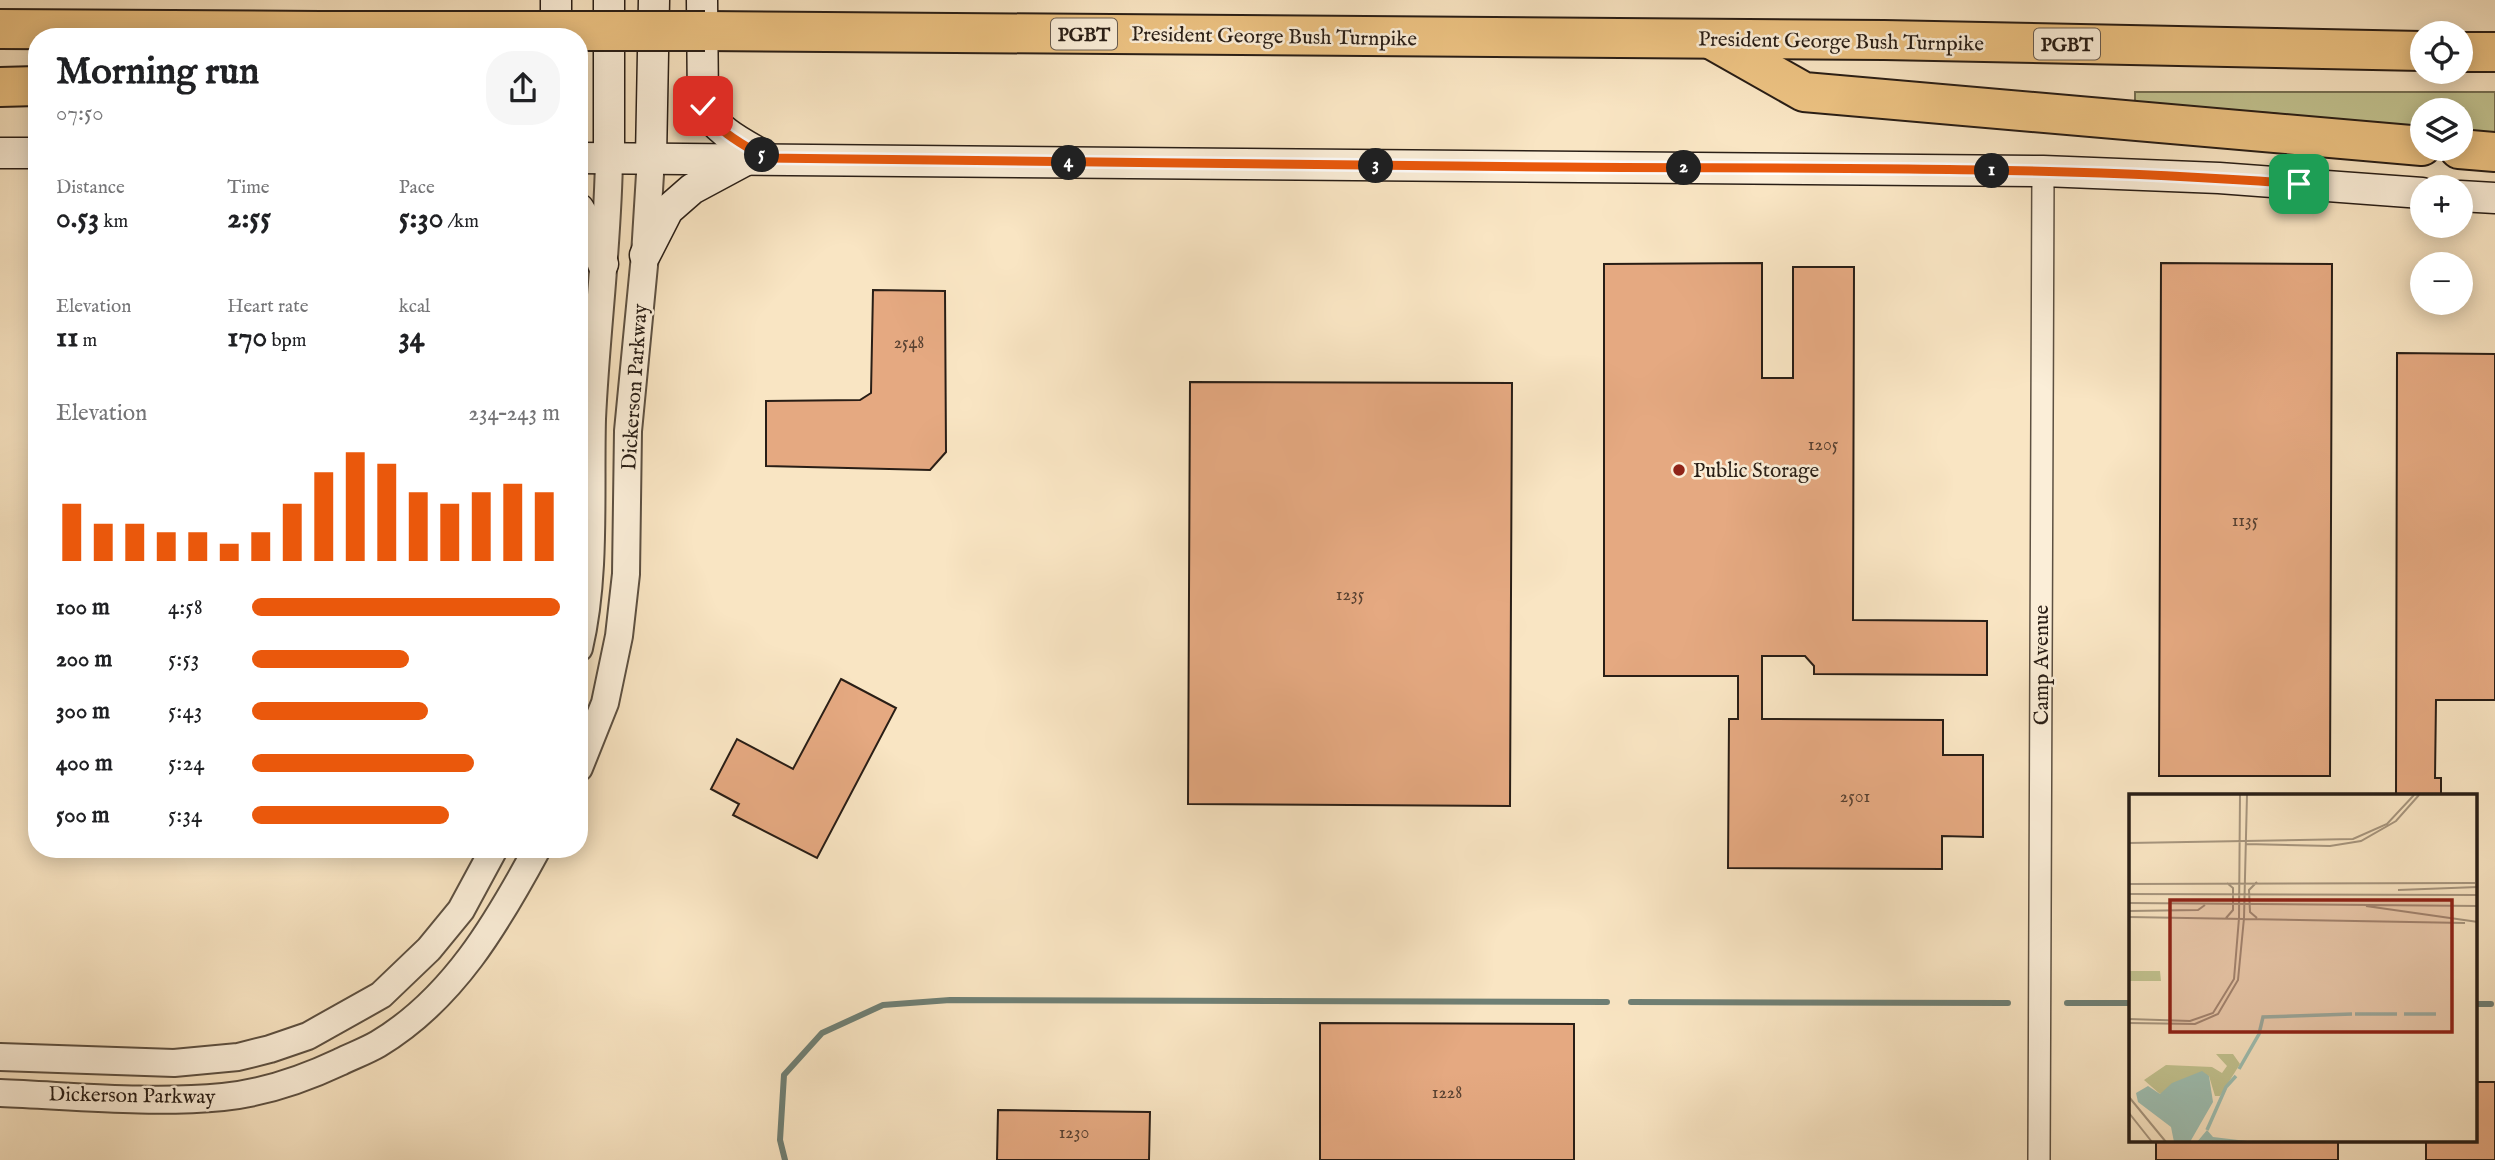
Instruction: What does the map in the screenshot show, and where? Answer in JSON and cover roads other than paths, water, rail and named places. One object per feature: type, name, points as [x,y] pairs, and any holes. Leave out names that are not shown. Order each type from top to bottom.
[{"type":"highway","name":"President George Bush Turnpike","points":[[0,29],[28,29]]},
{"type":"highway","name":"President George Bush Turnpike","points":[[588,30],[1884,40],[2410,51]]},
{"type":"highway","points":[[1712,40],[1804,92],[2410,145]]},
{"type":"highway","points":[[2473,52],[2495,52]]},
{"type":"highway","points":[[0,87],[28,86]]},
{"type":"highway","points":[[2473,150],[2495,152]]},
{"type":"main road","points":[[556,0],[556,28]]},
{"type":"main road","name":"Dickerson Parkway","points":[[609,0],[609,157]]},
{"type":"main road","name":"Dickerson Parkway","points":[[650,158],[653,0]]},
{"type":"main road","points":[[702,0],[703,106],[721,130],[757,158]]},
{"type":"main road","points":[[0,153],[28,153]]},
{"type":"main road","points":[[588,158],[2043,171],[2219,178],[2410,192]]},
{"type":"main road","points":[[645,255],[668,210],[692,189],[757,158]]},
{"type":"main road","points":[[2473,197],[2495,198]]},
{"type":"main road","points":[[588,225],[603,264]]},
{"type":"street","name":"Dickerson Parkway","points":[[588,580],[592,415],[609,157]]},
{"type":"street","name":"Dickerson Parkway","points":[[588,741],[605,704],[620,636],[626,574],[628,430],[645,255],[650,158]]},
{"type":"street","name":"Camp Avenue","points":[[2039,1160],[2043,171]]},
{"type":"street","points":[[588,638],[620,636]]},
{"type":"street","name":"Dickerson Parkway","points":[[0,1058],[174,1063],[238,1056],[270,1049],[307,1036],[381,995],[429,949],[461,910],[489,858]]},
{"type":"street","name":"Dickerson Parkway","points":[[0,1093],[164,1100],[225,1096],[271,1087],[319,1072],[379,1043],[427,1007],[460,972],[492,929],[532,858]]},
{"type":"street","points":[[307,1036],[319,1072]]},
{"type":"waterway","points":[[785,1160],[780,1140],[784,1075],[822,1033],[883,1005],[950,1000],[1607,1002]]},
{"type":"waterway","points":[[1631,1002],[2008,1003]]},
{"type":"waterway","points":[[2067,1003],[2129,1003]]},
{"type":"waterway","points":[[2478,1004],[2491,1004]]},
{"type":"place","name":"Public Storage","points":[[1679,470]]}]
